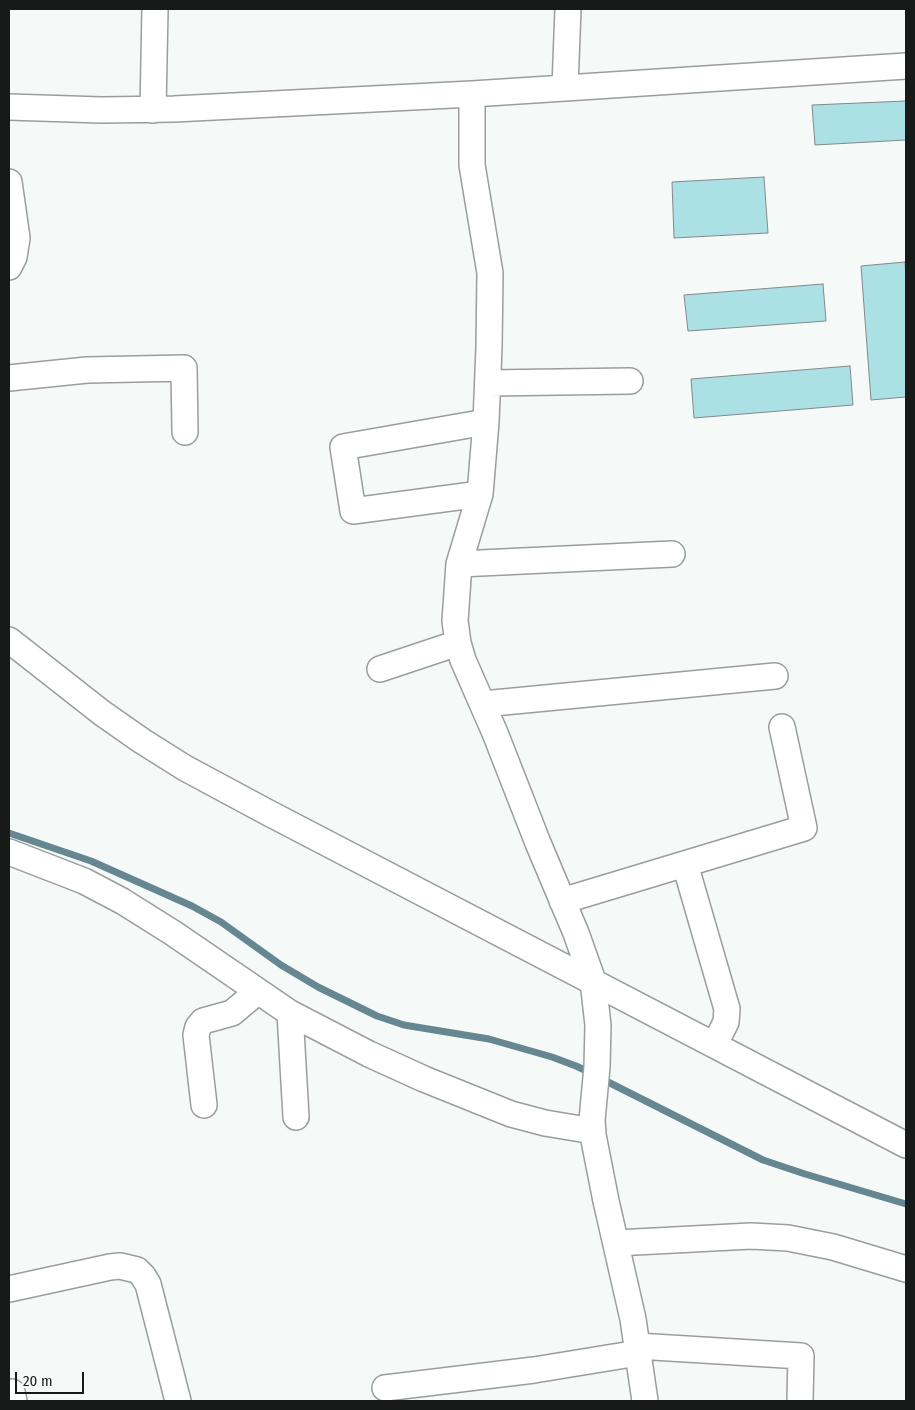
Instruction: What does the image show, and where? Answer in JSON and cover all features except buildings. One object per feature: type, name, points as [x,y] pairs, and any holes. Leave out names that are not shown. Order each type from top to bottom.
[{"type":"street","points":[[152,110],[155,9]]},
{"type":"street","points":[[565,87],[568,9]]},
{"type":"street","points":[[9,107],[152,110],[472,94],[906,66]]},
{"type":"street","points":[[472,94],[472,165],[490,273],[491,297],[486,422],[480,494],[459,564],[455,621],[463,660],[576,933],[593,981],[598,1026],[592,1120],[593,1131],[606,1201],[633,1319],[645,1401]]},
{"type":"street","points":[[9,182],[17,238],[14,257],[9,267]]},
{"type":"street","points":[[9,378],[87,370],[184,368],[185,432]]},
{"type":"street","points":[[488,383],[630,382]]},
{"type":"street","points":[[480,494],[353,511],[343,447],[486,422]]},
{"type":"street","points":[[459,564],[672,554]]},
{"type":"street","points":[[9,640],[108,717],[185,768],[265,812],[715,1044],[906,1145]]},
{"type":"street","points":[[380,668],[458,643]]},
{"type":"street","points":[[482,704],[775,676]]},
{"type":"street","points":[[562,901],[804,828],[782,727]]},
{"type":"street","points":[[9,852],[84,881],[122,901],[173,933],[290,1013],[369,1054],[492,1107],[530,1120],[593,1131]]},
{"type":"street","points":[[685,864],[727,1009],[726,1022],[715,1044]]},
{"type":"street","points":[[204,1105],[196,1035],[198,1027],[203,1021],[232,1013],[257,992]]},
{"type":"street","points":[[290,1013],[296,1117]]},
{"type":"street","points":[[616,1243],[751,1236],[788,1238],[833,1247],[906,1269]]},
{"type":"street","points":[[9,1289],[110,1267],[120,1266],[137,1270],[148,1284],[178,1401]]},
{"type":"street","points":[[385,1388],[534,1370],[638,1350],[800,1356],[800,1401]]},
{"type":"waterway","points":[[9,833],[91,861],[192,906],[221,922],[281,965],[318,987],[377,1016],[404,1025],[489,1039],[552,1057],[591,1073]]},
{"type":"waterway","points":[[600,1078],[763,1160],[906,1204]]}]
